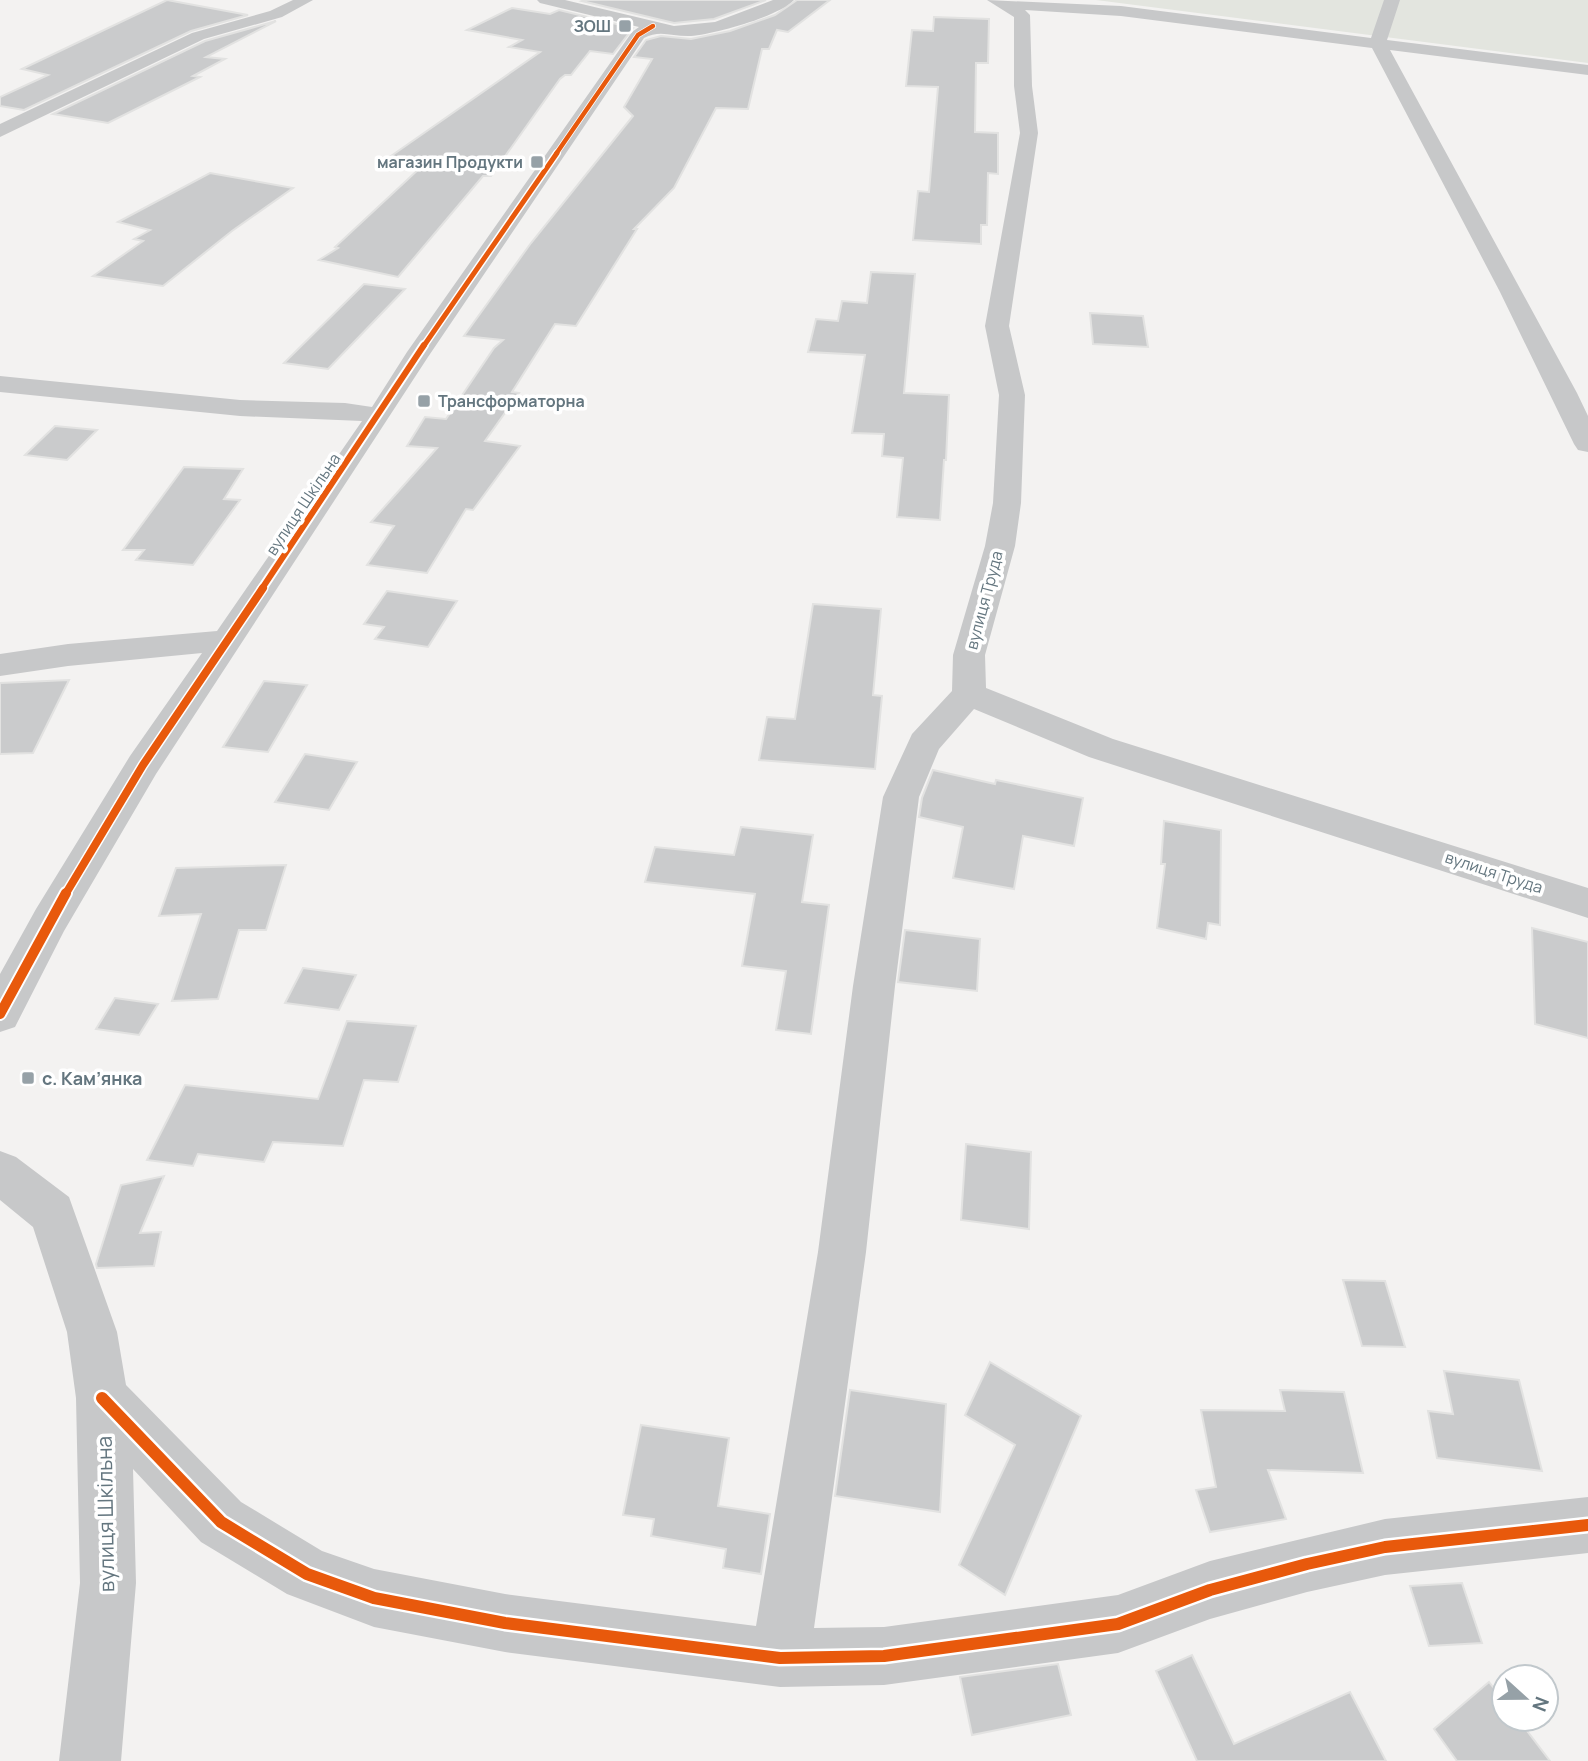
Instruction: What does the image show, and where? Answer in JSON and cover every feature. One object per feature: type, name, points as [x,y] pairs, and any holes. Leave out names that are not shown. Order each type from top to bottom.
[{"type":"street","points":[[0,131],[198,36],[276,14],[305,0]]},
{"type":"street","points":[[544,0],[674,31],[714,29],[786,0]]},
{"type":"street","points":[[1392,0],[1378,43],[1429,143],[1543,348],[1588,443]]},
{"type":"street","points":[[1001,2],[1121,11],[1588,70]]},
{"type":"street","name":"вулиця Труда","points":[[1001,2],[1022,15],[1023,86],[1029,133],[997,326],[1012,395],[1007,503],[1000,545],[969,655],[969,694],[1101,748],[1588,903]]},
{"type":"street","name":"вулиця Шкільна","points":[[0,1014],[50,920],[143,765],[416,357],[638,34],[653,26]]},
{"type":"street","points":[[0,384],[227,407],[345,411],[379,416]]},
{"type":"street","points":[[0,665],[68,654],[228,640]]},
{"type":"street","points":[[780,1658],[842,1252],[901,797],[924,743],[969,694]]},
{"type":"street","name":"вулиця Шкільна","points":[[0,1172],[52,1213],[92,1332],[102,1398],[108,1583],[90,1761]]},
{"type":"street","points":[[102,1398],[220,1522],[307,1574],[374,1598],[505,1623],[780,1658],[884,1656],[1118,1624],[1210,1590],[1385,1547],[1588,1525]]},
{"type":"shaded area","points":[[1096,0],[1588,0],[1588,63]]},
{"type":"building","points":[[167,0],[248,15],[191,31],[24,110],[0,106],[0,97],[48,75],[22,69]]},
{"type":"building","points":[[766,0],[714,19],[674,23],[582,1]]},
{"type":"building","points":[[797,0],[830,0],[788,32],[777,30],[769,49],[762,49],[748,109],[716,108],[674,188],[634,229],[637,229],[576,326],[555,324],[512,392],[519,393],[485,441],[520,446],[473,510],[466,509],[427,573],[367,565],[394,526],[371,522],[437,448],[407,446],[425,417],[446,419],[494,348],[503,340],[464,336],[531,243],[633,116],[624,107],[652,59],[634,57],[646,40],[661,36],[691,39],[730,31],[775,15]]},
{"type":"building","points":[[512,8],[550,14],[559,10],[633,28],[613,54],[590,51],[571,75],[560,79],[491,176],[483,176],[398,277],[319,260],[338,248],[335,247],[421,167],[381,163],[540,52],[509,47],[522,40],[467,30]]},
{"type":"building","points":[[934,17],[989,19],[988,63],[976,63],[975,132],[998,133],[998,174],[988,173],[987,225],[981,225],[981,244],[913,240],[918,191],[929,192],[938,87],[906,86],[912,30],[933,31]]},
{"type":"building","points":[[276,21],[206,57],[225,59],[193,76],[200,77],[108,123],[53,114],[205,41]]},
{"type":"building","points":[[210,173],[293,188],[232,231],[163,286],[93,276],[143,241],[134,239],[150,230],[118,222]]},
{"type":"building","points":[[871,272],[915,274],[904,393],[949,395],[940,520],[897,517],[903,458],[882,456],[884,434],[852,433],[865,355],[808,352],[816,319],[838,321],[842,301],[867,303]]},
{"type":"building","points":[[364,284],[405,289],[328,369],[284,363]]},
{"type":"building","points":[[1090,313],[1143,316],[1148,347],[1093,344]]},
{"type":"building","points":[[55,426],[97,430],[67,460],[25,455]]},
{"type":"building","points":[[184,467],[243,469],[224,499],[240,500],[193,565],[136,560],[144,550],[123,550]]},
{"type":"building","points":[[387,591],[457,601],[428,647],[375,639],[384,627],[364,624]]},
{"type":"building","points":[[813,604],[881,609],[873,695],[882,696],[875,769],[759,760],[767,717],[795,719]]},
{"type":"building","points":[[69,680],[33,753],[0,754],[0,683]]},
{"type":"building","points":[[264,681],[307,685],[268,752],[223,747]]},
{"type":"building","points":[[305,754],[357,762],[329,810],[275,802]]},
{"type":"building","points":[[933,770],[995,784],[996,780],[1083,798],[1074,846],[1023,836],[1014,889],[953,878],[963,827],[919,817],[922,798]]},
{"type":"building","points":[[1164,821],[1221,830],[1220,925],[1208,923],[1206,939],[1157,928],[1165,864],[1161,864]]},
{"type":"building","points":[[741,827],[813,835],[802,902],[829,905],[811,1034],[776,1030],[786,971],[742,966],[755,894],[645,882],[655,847],[734,855]]},
{"type":"building","points":[[286,865],[266,930],[239,930],[218,999],[172,1001],[201,914],[159,916],[176,868]]},
{"type":"building","points":[[1532,928],[1588,942],[1588,1038],[1535,1024]]},
{"type":"building","points":[[905,930],[980,939],[977,991],[898,982]]},
{"type":"building","points":[[303,968],[356,975],[339,1010],[285,1003]]},
{"type":"building","points":[[115,998],[158,1004],[139,1035],[96,1029]]},
{"type":"building","points":[[347,1021],[416,1026],[398,1082],[364,1080],[343,1146],[273,1142],[264,1162],[198,1154],[193,1166],[147,1160],[185,1085],[318,1099]]},
{"type":"building","points":[[966,1144],[1031,1152],[1029,1229],[961,1220]]},
{"type":"building","points":[[164,1176],[140,1233],[161,1232],[154,1266],[97,1268],[121,1185]]},
{"type":"building","points":[[1343,1280],[1385,1281],[1405,1347],[1362,1346]]},
{"type":"building","points":[[990,1362],[1081,1416],[1005,1595],[959,1565],[1015,1445],[965,1415]]},
{"type":"building","points":[[1444,1371],[1519,1380],[1542,1471],[1437,1458],[1428,1411],[1453,1414]]},
{"type":"building","points":[[850,1390],[946,1404],[940,1512],[835,1496]]},
{"type":"building","points":[[1280,1390],[1344,1392],[1363,1473],[1268,1470],[1286,1519],[1210,1532],[1196,1490],[1216,1487],[1201,1410],[1285,1411]]},
{"type":"building","points":[[641,1425],[729,1438],[718,1506],[770,1514],[761,1574],[723,1568],[726,1549],[651,1536],[654,1519],[623,1515]]},
{"type":"building","points":[[1462,1583],[1482,1643],[1429,1646],[1410,1586]]},
{"type":"building","points":[[1192,1655],[1234,1744],[1350,1692],[1386,1761],[1197,1761],[1156,1671]]},
{"type":"building","points":[[1058,1664],[1071,1715],[972,1735],[960,1677]]},
{"type":"building","points":[[1489,1682],[1490,1733],[1529,1733],[1550,1761],[1457,1761],[1434,1729]]},
{"type":"cycle path","points":[[0,1014],[50,920],[143,765],[416,357],[638,35],[653,26]]},
{"type":"cycle path","points":[[102,1398],[221,1522],[307,1574],[374,1598],[505,1623],[780,1658],[884,1656],[1118,1624],[1210,1590],[1307,1564],[1385,1547],[1588,1525]]},
{"type":"place","name":"ЗОШ","points":[[625,26]]},
{"type":"place","name":"магазин Продукти","points":[[537,162]]},
{"type":"place","name":"Трансформаторна","points":[[424,401]]},
{"type":"place","name":"с. Кам’янка","points":[[28,1078]]}]
